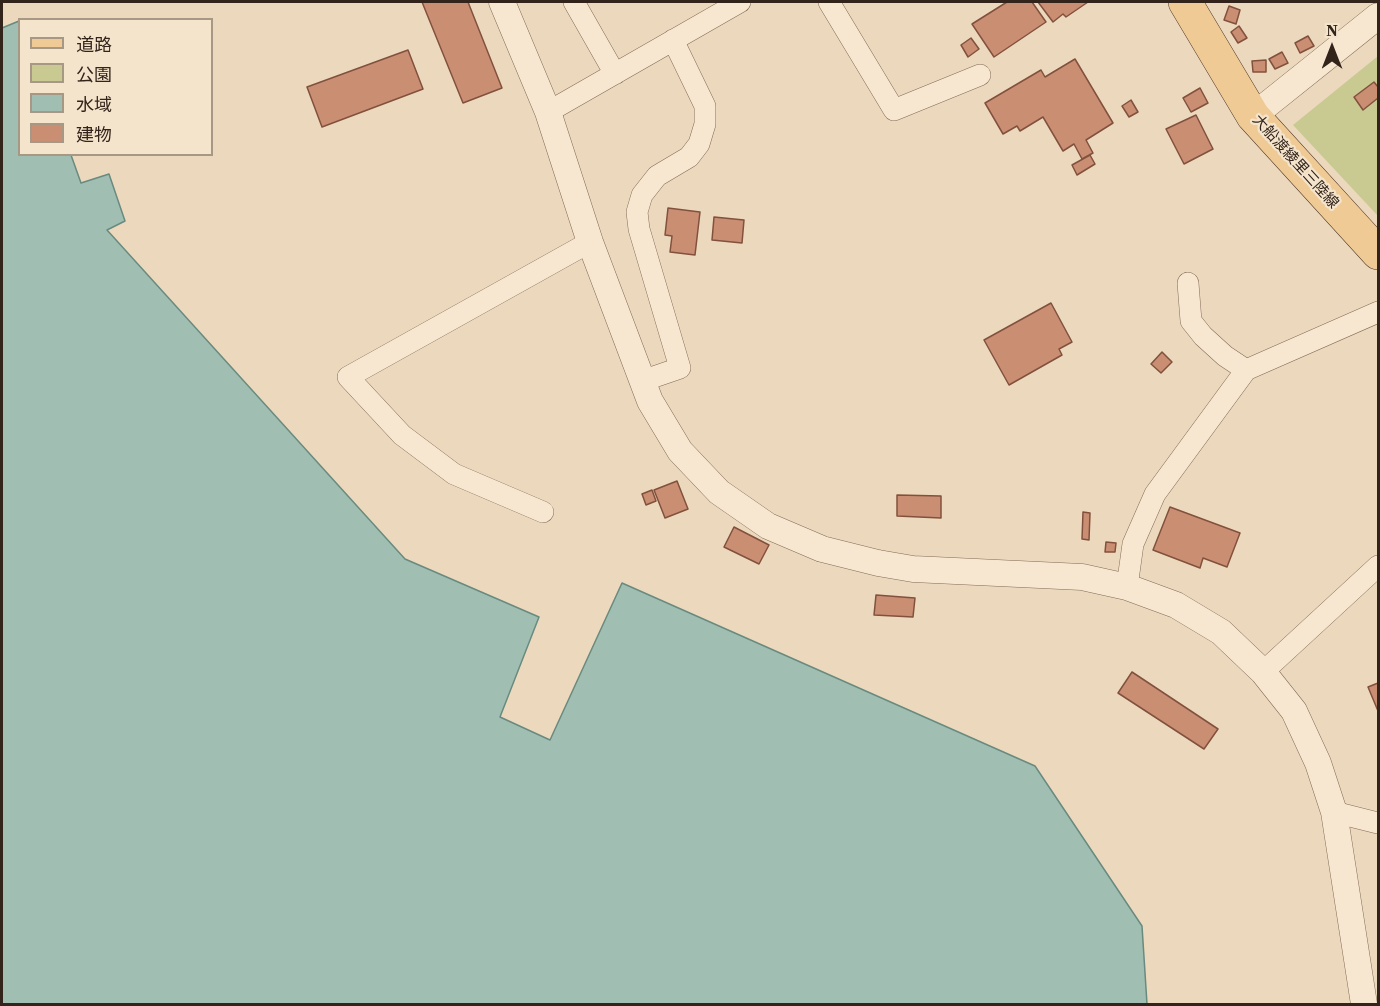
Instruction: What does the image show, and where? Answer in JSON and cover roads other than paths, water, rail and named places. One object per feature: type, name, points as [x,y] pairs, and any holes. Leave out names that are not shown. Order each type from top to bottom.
[{"type":"main road","name":"大船渡綾里三陸線","points":[[1185,2],[1253,116],[1378,253]]},
{"type":"street","points":[[502,2],[548,112],[590,242],[642,381],[650,401],[680,451],[719,492],[768,526],[822,549],[914,569],[1082,577],[1127,587],[1176,605],[1221,632],[1263,672],[1294,711],[1318,763],[1334,812],[1364,1005]]},
{"type":"street","points":[[574,2],[615,74]]},
{"type":"street","points":[[548,112],[740,2]]},
{"type":"street","points":[[829,2],[894,110],[980,75]]},
{"type":"street","points":[[1253,116],[1378,16]]},
{"type":"street","points":[[642,381],[680,368],[639,229],[637,212],[642,195],[657,177],[688,157],[699,144],[705,124],[705,106],[673,40]]},
{"type":"street","points":[[543,513],[454,474],[402,435],[348,376],[590,242]]},
{"type":"street","points":[[1188,283],[1191,321],[1203,336],[1225,356],[1246,370]]},
{"type":"street","points":[[1127,587],[1133,544],[1155,494],[1246,370],[1378,312]]},
{"type":"street","points":[[1263,672],[1378,566]]},
{"type":"street","points":[[1334,812],[1378,823]]},
{"type":"water","points":[[18,21],[18,156],[71,156],[81,183],[109,174],[125,221],[107,230],[405,559],[539,617],[500,717],[550,740],[622,583],[1035,766],[1142,926],[1147,1004],[2,1004],[2,28]]}]
